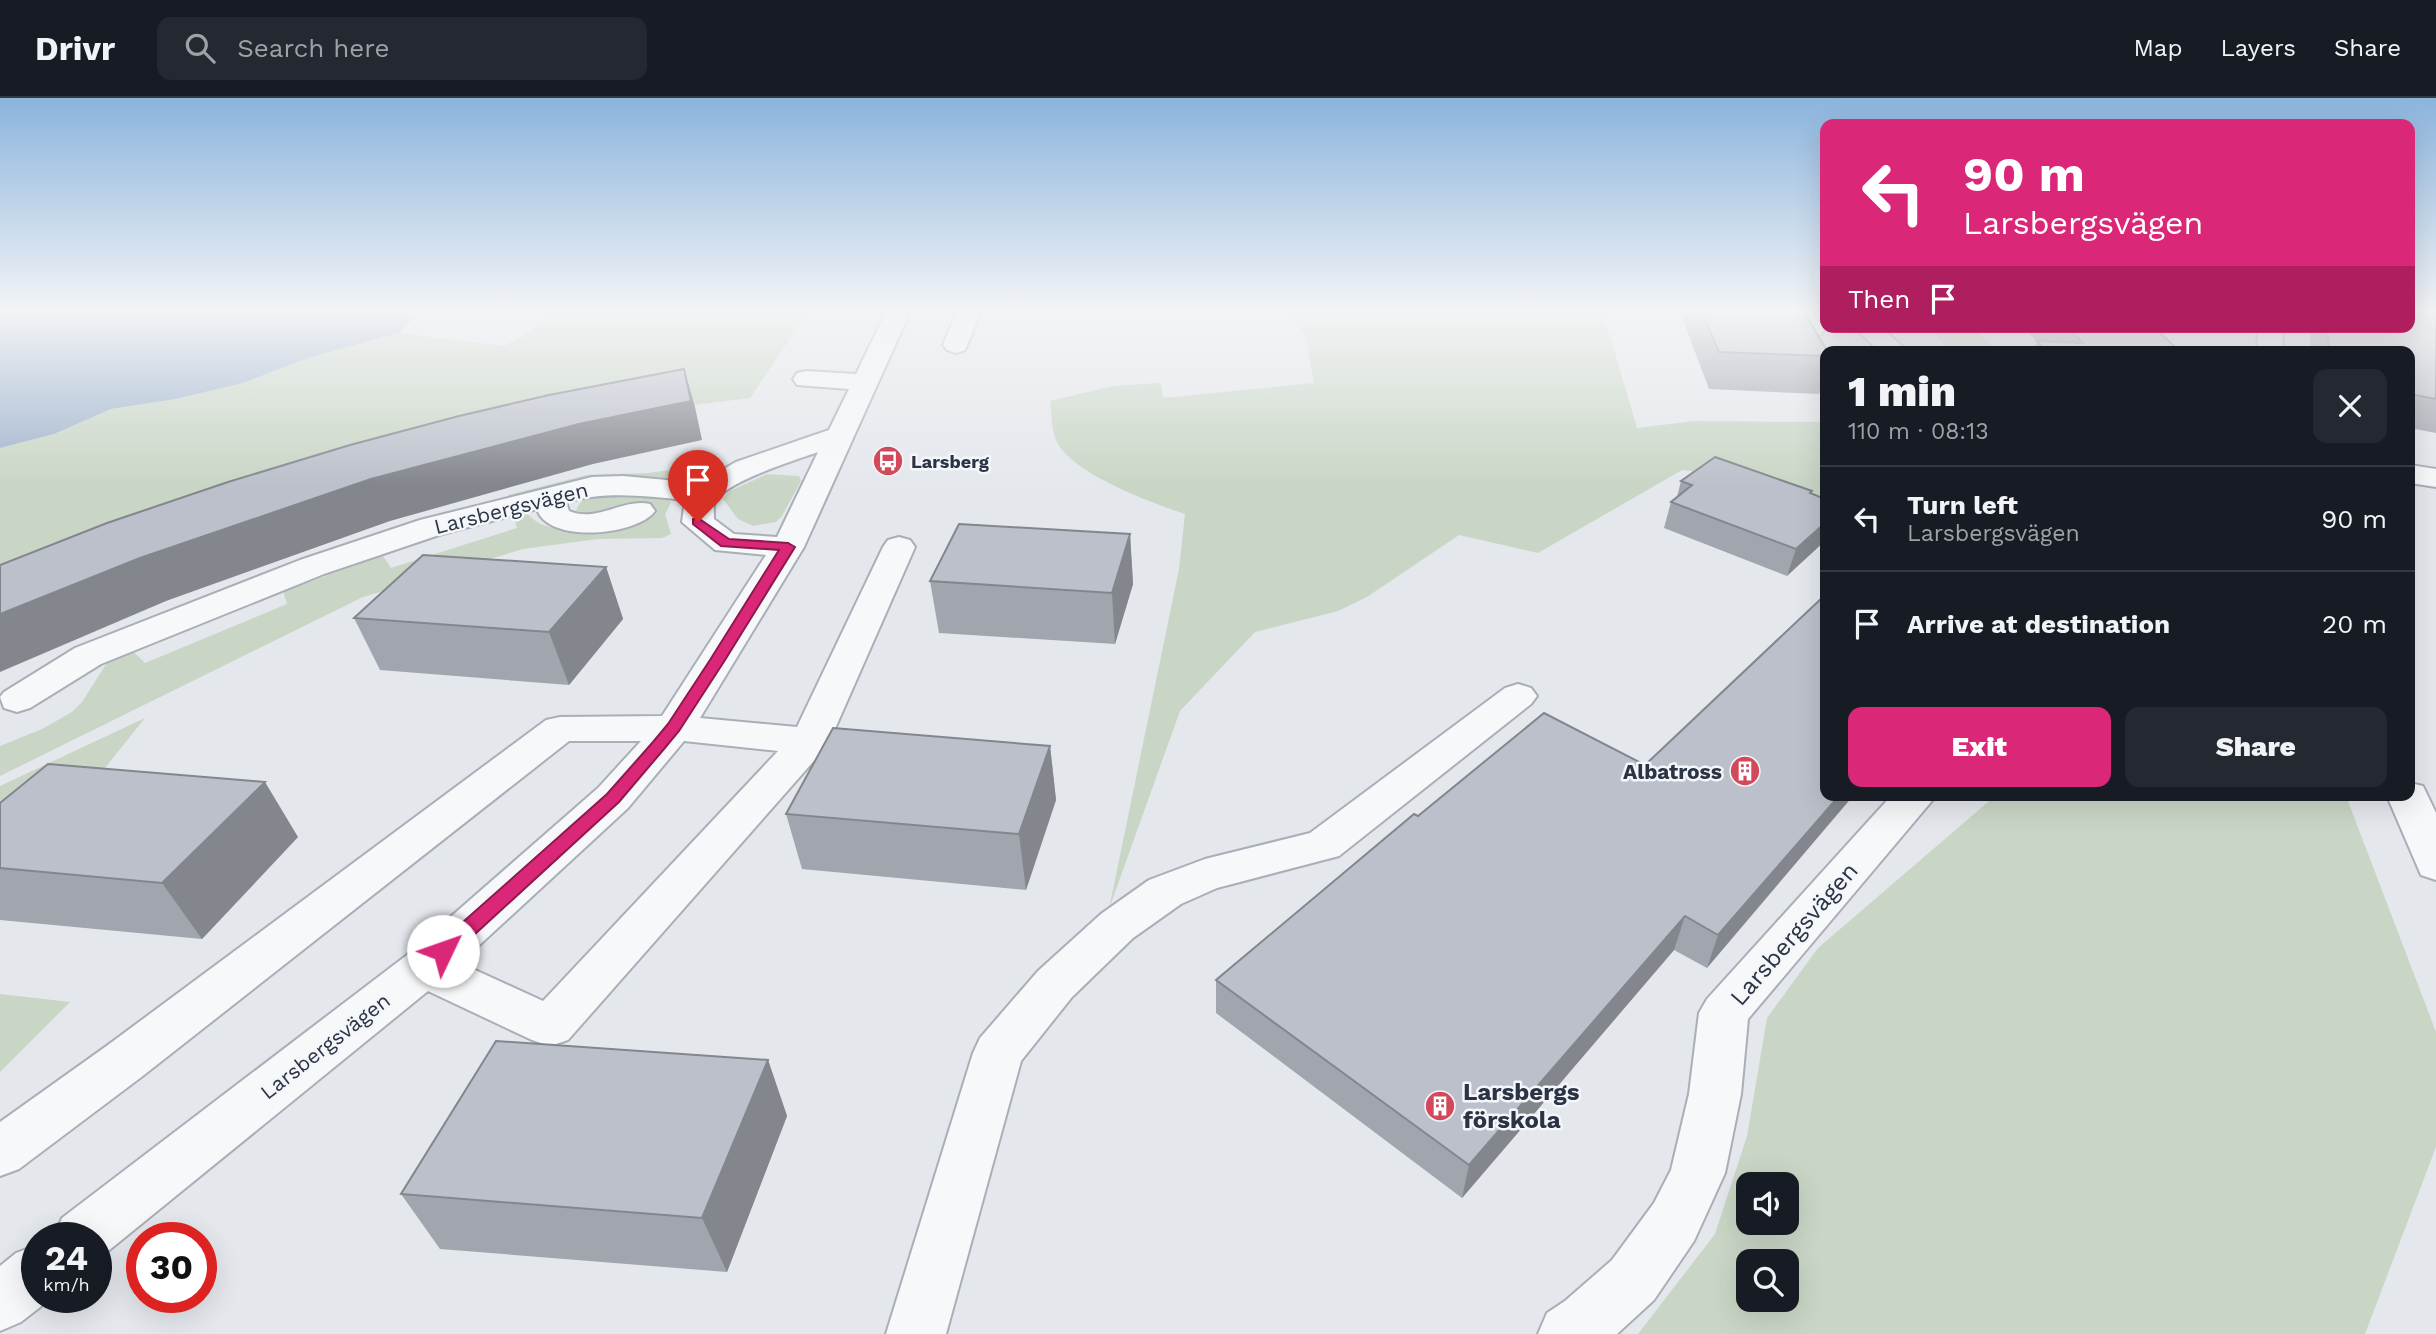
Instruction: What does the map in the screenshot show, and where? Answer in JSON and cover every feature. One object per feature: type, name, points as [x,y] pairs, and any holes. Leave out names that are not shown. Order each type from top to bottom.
[{"type":"street","name":"Larsbergsvägen","points":[[101,1222],[424,968],[613,798],[674,728],[788,547],[871,370]]},
{"type":"street","points":[[806,379],[865,382]]},
{"type":"street","points":[[788,547],[726,543],[698,522],[698,506],[705,493],[724,479],[842,435]]},
{"type":"street","points":[[2415,475],[2436,478]]},
{"type":"street","name":"Larsbergsvägen","points":[[17,699],[88,656],[312,567],[431,527],[592,486],[623,485],[705,493]]},
{"type":"street","points":[[549,496],[555,516],[572,523],[600,522],[639,512]]},
{"type":"street","points":[[424,968],[550,1026],[810,741],[899,547]]},
{"type":"street","points":[[916,1334],[998,1053],[1055,984],[1117,926],[1165,892],[1205,875],[1324,845],[1518,696]]},
{"type":"street","points":[[0,1152],[127,1060],[561,729],[674,728],[917,752]]},
{"type":"street","name":"Larsbergsvägen","points":[[1568,1334],[1586,1322],[1633,1280],[1674,1222],[1698,1173],[1715,1094],[1724,1013],[1911,801]]},
{"type":"street","points":[[2410,801],[2436,864]]},
{"type":"street","points":[[0,1302],[21,1286]]},
{"type":"green space","points":[[278,370],[769,370],[750,398],[670,408],[0,606],[0,448],[54,434],[111,409],[176,399],[243,383]]},
{"type":"green space","points":[[1312,370],[1620,370],[1637,428],[1694,421],[1820,422],[1820,510],[1707,473],[1682,470],[1538,553],[1459,535],[1367,597],[1338,611],[1255,632],[1180,711],[1109,909],[1179,569],[1185,514],[1097,477],[1067,455],[1054,434],[1050,401],[1113,386],[1161,383],[1163,398],[1314,383]]},
{"type":"green space","points":[[713,466],[714,469],[693,481],[609,476],[586,478],[508,497],[587,475],[649,473]]},
{"type":"green space","points":[[767,474],[799,476],[801,481],[776,522],[753,526],[738,519],[723,499],[730,491]]},
{"type":"green space","points":[[622,494],[668,499],[671,503],[665,514],[671,534],[662,538],[598,539],[523,549],[363,597],[0,776],[0,746],[42,729],[72,712],[82,702],[108,661],[132,650],[145,663],[287,604],[283,591],[383,556],[391,568],[517,528],[514,518],[516,515],[527,513],[545,526],[581,529],[582,516],[576,512],[583,501],[595,496]]},
{"type":"green space","points":[[145,718],[96,779],[0,837],[0,786]]},
{"type":"green space","points":[[1989,801],[2348,801],[2436,1032],[2436,1147],[2365,1334],[1638,1334],[1715,1234],[1747,1136],[1767,1018],[1818,948]]},
{"type":"green space","points":[[0,994],[70,1002],[0,1072]]},
{"type":"water","points":[[0,370],[278,370],[243,383],[176,399],[111,409],[54,434],[0,448]]},
{"type":"building","points":[[684,370],[691,401],[579,424],[371,479],[140,558],[0,614],[0,565],[107,523],[228,482],[350,445],[549,395]]},
{"type":"building","points":[[2415,370],[2436,370],[2436,399],[2415,395]]},
{"type":"building","points":[[1715,457],[1812,491],[1810,493],[1820,497],[1820,527],[1796,549],[1671,502],[1692,485],[1681,481]]},
{"type":"building","points":[[959,524],[1130,534],[1112,593],[930,581]]},
{"type":"building","points":[[423,555],[606,567],[549,632],[354,618]]},
{"type":"building","points":[[1820,600],[1820,801],[1835,801],[1718,935],[1685,916],[1469,1165],[1216,980],[1414,814],[1418,816],[1544,713],[1645,765]]},
{"type":"building","points":[[833,728],[1050,746],[1019,834],[786,814]]},
{"type":"building","points":[[48,764],[265,782],[162,883],[0,868],[0,803]]},
{"type":"building","points":[[496,1041],[768,1060],[702,1218],[401,1194]]},
{"type":"place","name":"Larsberg","points":[[888,461]]},
{"type":"place","name":"Albatross","points":[[1745,771]]},
{"type":"place","name":"Larsbergs förskola","points":[[1440,1106]]},
{"type":"route","points":[[443,951],[613,798],[674,728],[788,547],[726,543],[698,522]]}]
